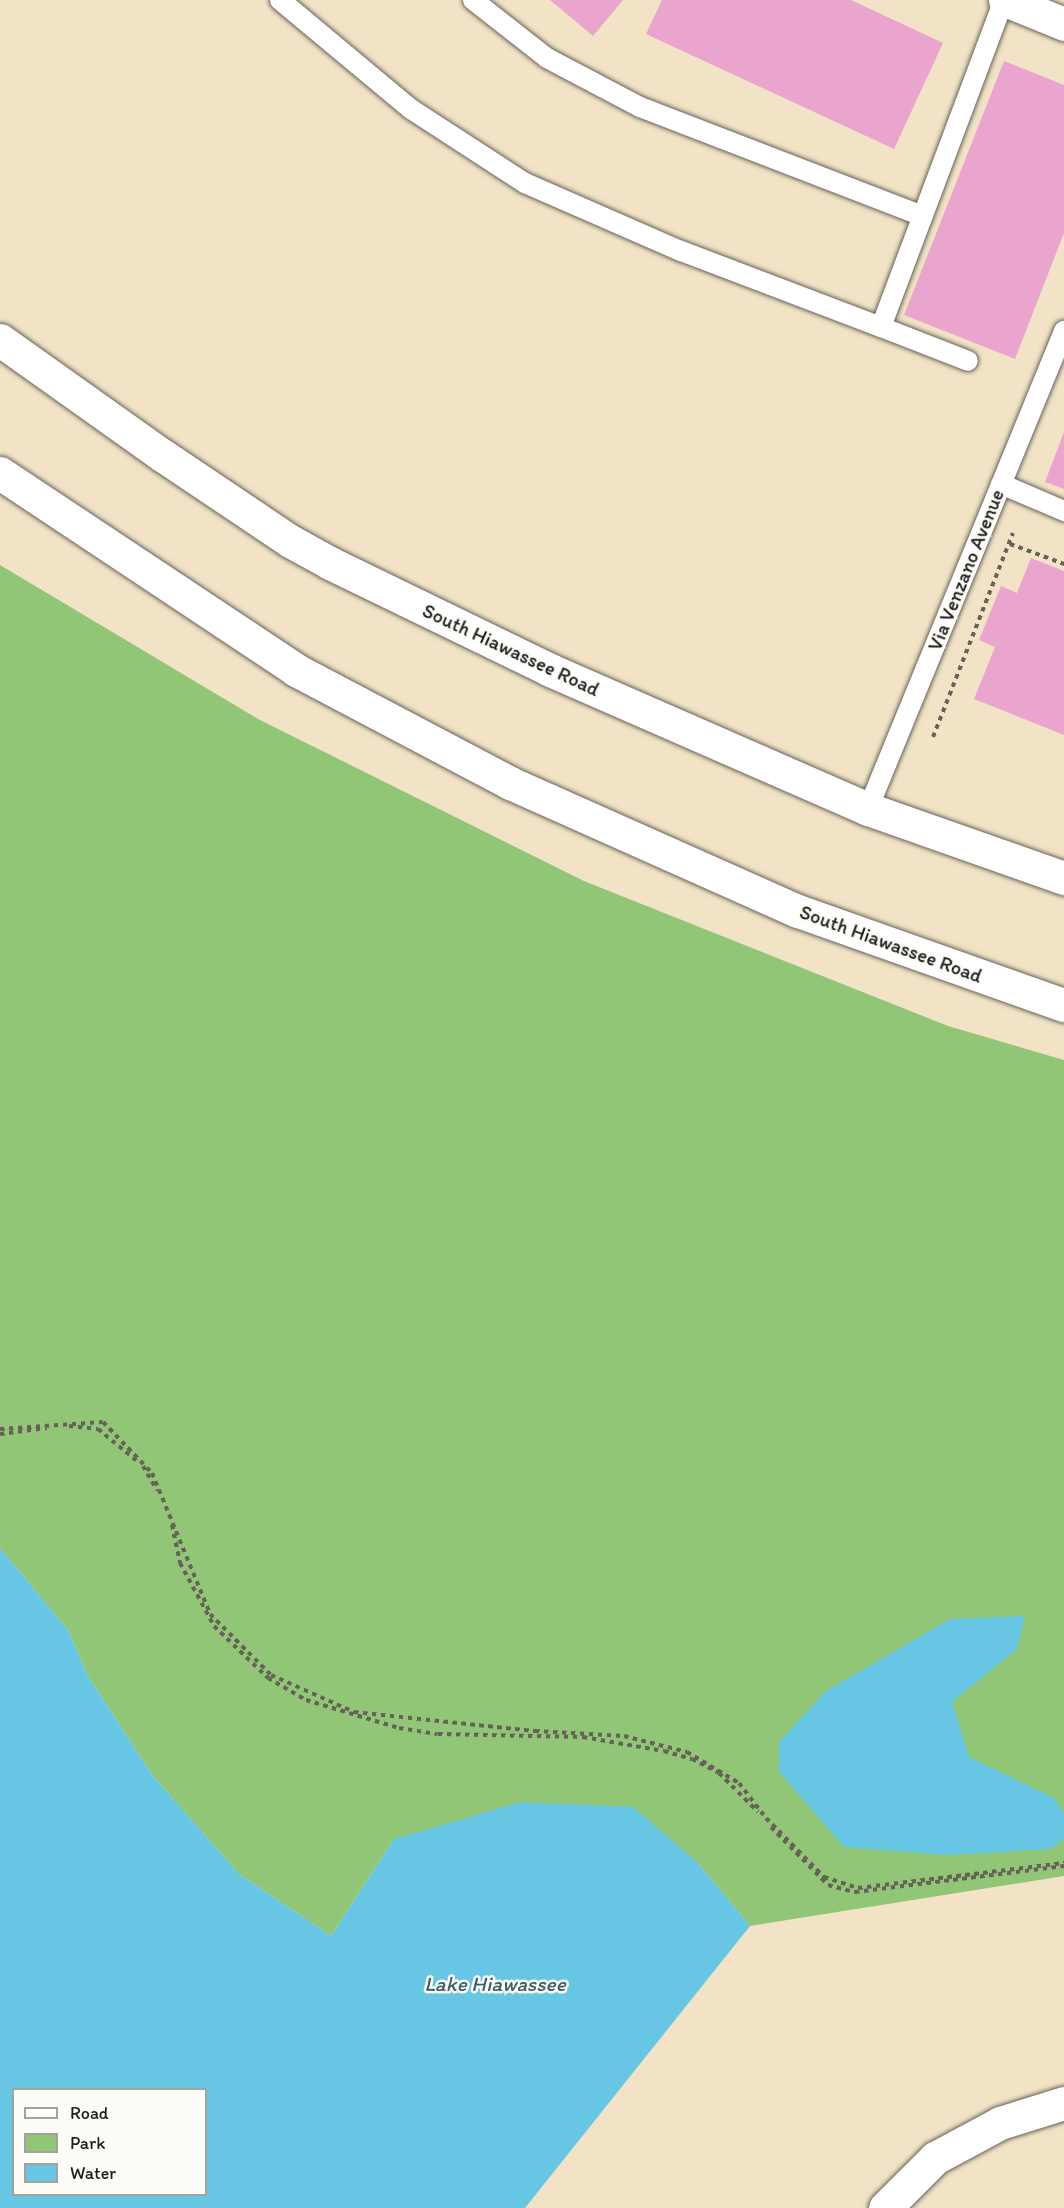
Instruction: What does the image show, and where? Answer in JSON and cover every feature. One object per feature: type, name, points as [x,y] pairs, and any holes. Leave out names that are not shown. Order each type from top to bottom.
[{"type":"street","points":[[1005,0],[1064,24]]},
{"type":"street","name":"South Hiawassee Road","points":[[0,340],[172,462],[330,563],[550,670],[868,809],[1064,878]]},
{"type":"street","name":"South Hiawassee Road","points":[[0,473],[296,670],[510,783],[798,911],[1064,1005]]},
{"type":"street","points":[[885,2208],[935,2158],[1000,2123],[1064,2103]]},
{"type":"lane","points":[[280,0],[411,109],[525,183],[681,251],[968,361]]},
{"type":"lane","points":[[473,0],[547,58],[640,107],[923,216]]},
{"type":"lane","points":[[880,327],[1005,0]]},
{"type":"lane","name":"Via Venzano Avenue","points":[[868,809],[1064,331]]},
{"type":"lane","points":[[1001,484],[1064,511]]},
{"type":"path","points":[[1010,544],[1064,564]]},
{"type":"path","points":[[0,1429],[103,1422],[152,1473],[210,1614],[272,1675],[354,1712],[535,1731],[624,1736],[687,1752],[740,1783],[766,1818],[824,1877],[858,1888],[1064,1865]]},
{"type":"path","points":[[0,1434],[65,1426],[98,1429],[122,1447],[144,1467],[162,1498],[180,1563],[214,1626],[268,1678],[306,1700],[399,1728],[460,1735],[583,1737],[692,1759],[736,1785],[792,1850],[828,1885],[855,1892],[1064,1865]]},
{"type":"green space","points":[[0,565],[258,719],[584,881],[948,1026],[1064,1060],[1064,1876],[750,1926],[696,1861],[394,1839],[331,1936],[239,1874],[152,1775],[88,1676],[68,1630],[0,1548]]},
{"type":"water","name":"Lake Hiawassee","points":[[0,1548],[68,1630],[88,1676],[152,1775],[239,1874],[331,1936],[394,1839],[521,1802],[633,1807],[696,1861],[750,1926],[525,2208],[0,2208]]},
{"type":"water","points":[[1025,1616],[1017,1649],[952,1702],[969,1757],[1054,1798],[1064,1814],[1064,1839],[1051,1849],[948,1855],[844,1847],[779,1772],[779,1742],[826,1691],[950,1619]]},
{"type":"building","points":[[550,0],[623,0],[593,36]]},
{"type":"building","points":[[662,0],[851,0],[943,43],[894,149],[646,34]]},
{"type":"building","points":[[1004,61],[1064,85],[1064,233],[1015,359],[904,315]]},
{"type":"building","points":[[1064,432],[1064,489],[1045,482]]},
{"type":"building","points":[[1031,558],[1064,571],[1064,735],[974,699],[995,647],[979,640],[1001,586],[1017,593]]}]
